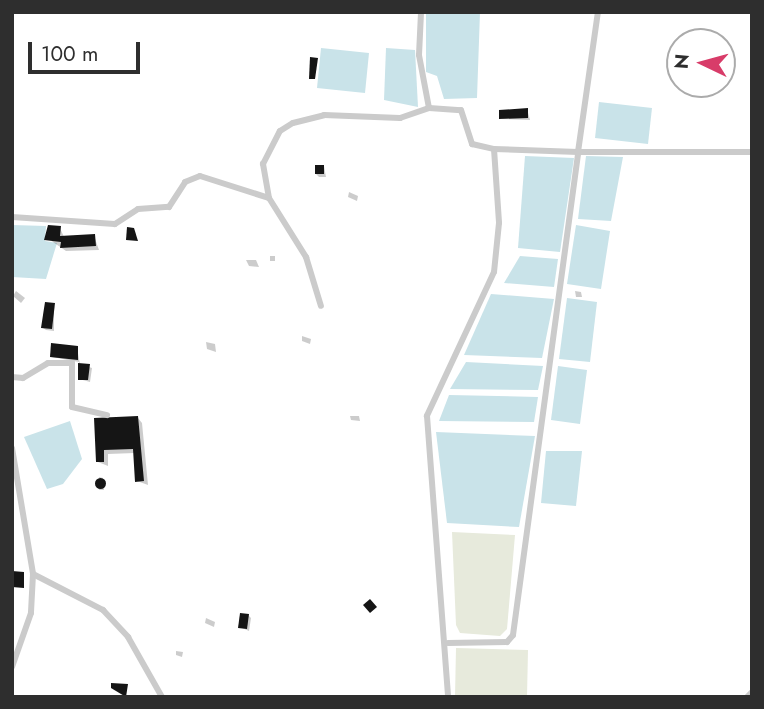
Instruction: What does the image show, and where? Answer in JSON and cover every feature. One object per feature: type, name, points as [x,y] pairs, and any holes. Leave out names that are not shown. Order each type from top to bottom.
[{"type":"street","points":[[421,12],[419,55],[429,108]]},
{"type":"street","points":[[448,643],[507,642],[513,635],[598,12]]},
{"type":"street","points":[[321,306],[306,257],[269,198],[264,164],[286,127],[324,115],[400,118],[429,108],[461,110],[472,144],[494,149],[752,152]]},
{"type":"street","points":[[448,697],[448,643],[426,416],[494,272],[499,223],[494,149]]},
{"type":"street","points":[[12,217],[116,223],[138,208],[169,206],[185,182],[200,176],[269,198]]},
{"type":"street","points":[[12,377],[23,378],[48,363],[72,363],[72,407],[107,415]]},
{"type":"street","points":[[12,447],[33,574],[31,613],[12,667]]},
{"type":"street","points":[[33,574],[103,610],[128,637],[162,697]]},
{"type":"street","points":[[747,697],[752,692]]},
{"type":"shaded area","points":[[452,532],[515,535],[507,629],[500,636],[460,633],[456,625]]},
{"type":"shaded area","points":[[456,648],[528,650],[527,697],[455,697]]},
{"type":"water","points":[[426,12],[480,12],[477,98],[444,99],[437,76],[426,72]]},
{"type":"water","points":[[321,48],[369,53],[365,93],[317,88]]},
{"type":"water","points":[[386,48],[415,50],[418,107],[384,100]]},
{"type":"water","points":[[599,102],[652,108],[648,144],[595,138]]},
{"type":"water","points":[[525,156],[574,158],[560,252],[518,248]]},
{"type":"water","points":[[586,156],[623,157],[611,221],[578,219]]},
{"type":"water","points":[[12,225],[46,226],[45,241],[57,243],[46,279],[12,277]]},
{"type":"water","points":[[576,225],[610,231],[601,289],[567,284]]},
{"type":"water","points":[[520,256],[558,259],[554,287],[504,283]]},
{"type":"water","points":[[491,294],[554,299],[542,358],[464,355]]},
{"type":"water","points":[[567,298],[597,302],[590,362],[559,359]]},
{"type":"water","points":[[466,362],[543,366],[538,390],[450,389]]},
{"type":"water","points":[[558,366],[587,370],[580,424],[551,420]]},
{"type":"water","points":[[449,395],[538,397],[534,422],[439,421]]},
{"type":"water","points":[[70,421],[82,459],[63,484],[47,489],[24,437]]},
{"type":"water","points":[[436,432],[535,436],[519,527],[447,523]]},
{"type":"water","points":[[546,451],[582,451],[576,506],[541,503]]},
{"type":"building","points":[[310,57],[318,58],[315,79],[309,79]]},
{"type":"building","points":[[528,108],[528,118],[499,119],[499,110]]},
{"type":"building","points":[[315,165],[324,165],[324,174],[315,174]]},
{"type":"building","points":[[48,225],[61,226],[60,236],[95,234],[96,246],[60,248],[61,242],[44,240]]},
{"type":"building","points":[[127,227],[134,228],[138,241],[126,240]]},
{"type":"building","points":[[45,302],[55,303],[52,329],[41,328]]},
{"type":"building","points":[[51,343],[78,346],[78,360],[50,357]]},
{"type":"building","points":[[78,363],[90,364],[88,380],[78,380]]},
{"type":"building","points":[[138,416],[144,481],[135,482],[133,449],[104,450],[104,462],[96,462],[94,418]]},
{"type":"building","points":[[100,478],[104,479],[104,487],[100,488],[96,487],[95,483],[96,479]]},
{"type":"building","points":[[12,571],[24,572],[24,588],[12,587]]},
{"type":"building","points":[[370,599],[377,607],[370,613],[363,605]]},
{"type":"building","points":[[240,613],[249,614],[247,629],[238,628]]},
{"type":"building","points":[[111,683],[128,684],[126,697],[111,688]]}]
